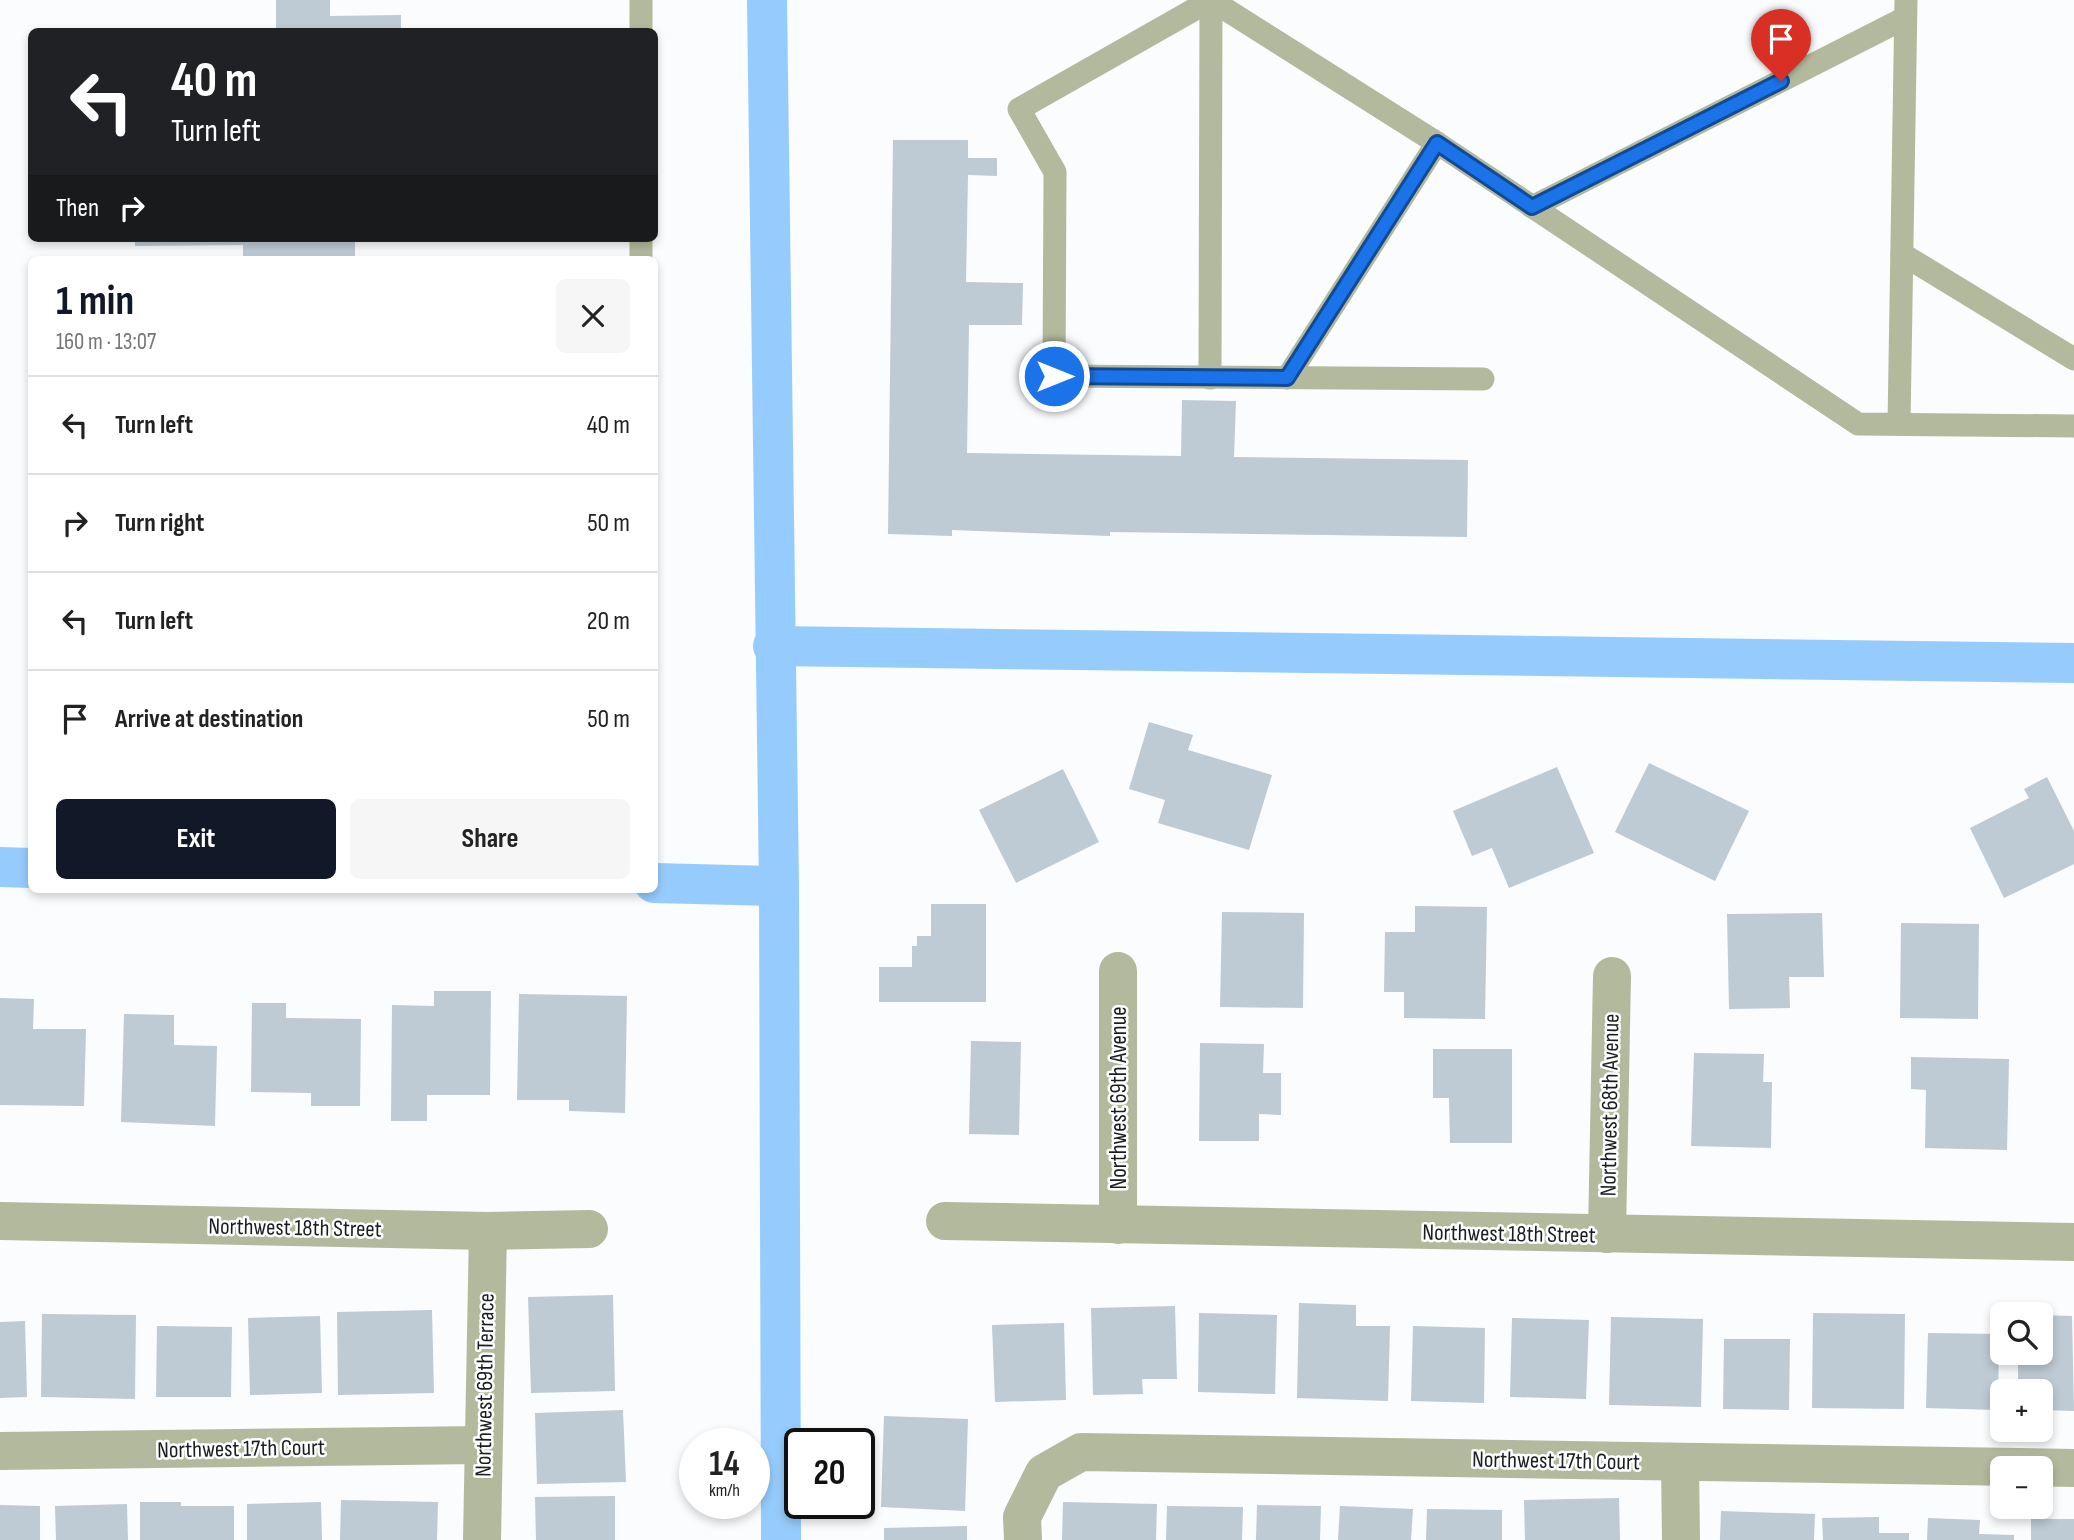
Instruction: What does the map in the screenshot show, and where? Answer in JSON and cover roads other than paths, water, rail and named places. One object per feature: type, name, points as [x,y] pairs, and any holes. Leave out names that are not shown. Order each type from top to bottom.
[{"type":"street","name":"Northwest 69th Avenue","points":[[1118,971],[1118,1225]]},
{"type":"street","name":"Northwest 68th Avenue","points":[[1607,1234],[1612,976]]},
{"type":"street","name":"Northwest 18th Street","points":[[0,1221],[488,1231],[589,1229]]},
{"type":"street","name":"Northwest 18th Street","points":[[945,1222],[2074,1242]]},
{"type":"street","name":"Northwest 69th Terrace","points":[[482,1540],[488,1231]]},
{"type":"street","name":"Northwest 17th Court","points":[[0,1451],[482,1445]]},
{"type":"street","name":"Northwest 17th Court","points":[[1023,1540],[1022,1517],[1044,1473],[1081,1452],[2074,1468]]},
{"type":"street","points":[[1679,1462],[1681,1540]]},
{"type":"lane","points":[[641,28],[642,0]]},
{"type":"lane","points":[[1211,0],[1437,143],[1857,424],[2074,426]]},
{"type":"lane","points":[[1210,378],[1211,0]]},
{"type":"lane","points":[[1211,0],[1018,109],[1055,172],[1054,376],[1483,379]]},
{"type":"lane","points":[[1532,207],[1906,9],[1899,424]]},
{"type":"lane","points":[[1287,378],[1437,143]]},
{"type":"lane","points":[[1902,254],[2074,359]]},
{"type":"waterway","points":[[767,0],[779,886],[781,1540]]},
{"type":"waterway","points":[[773,646],[2074,663]]},
{"type":"waterway","points":[[0,867],[28,868]]},
{"type":"waterway","points":[[658,883],[779,886]]}]
